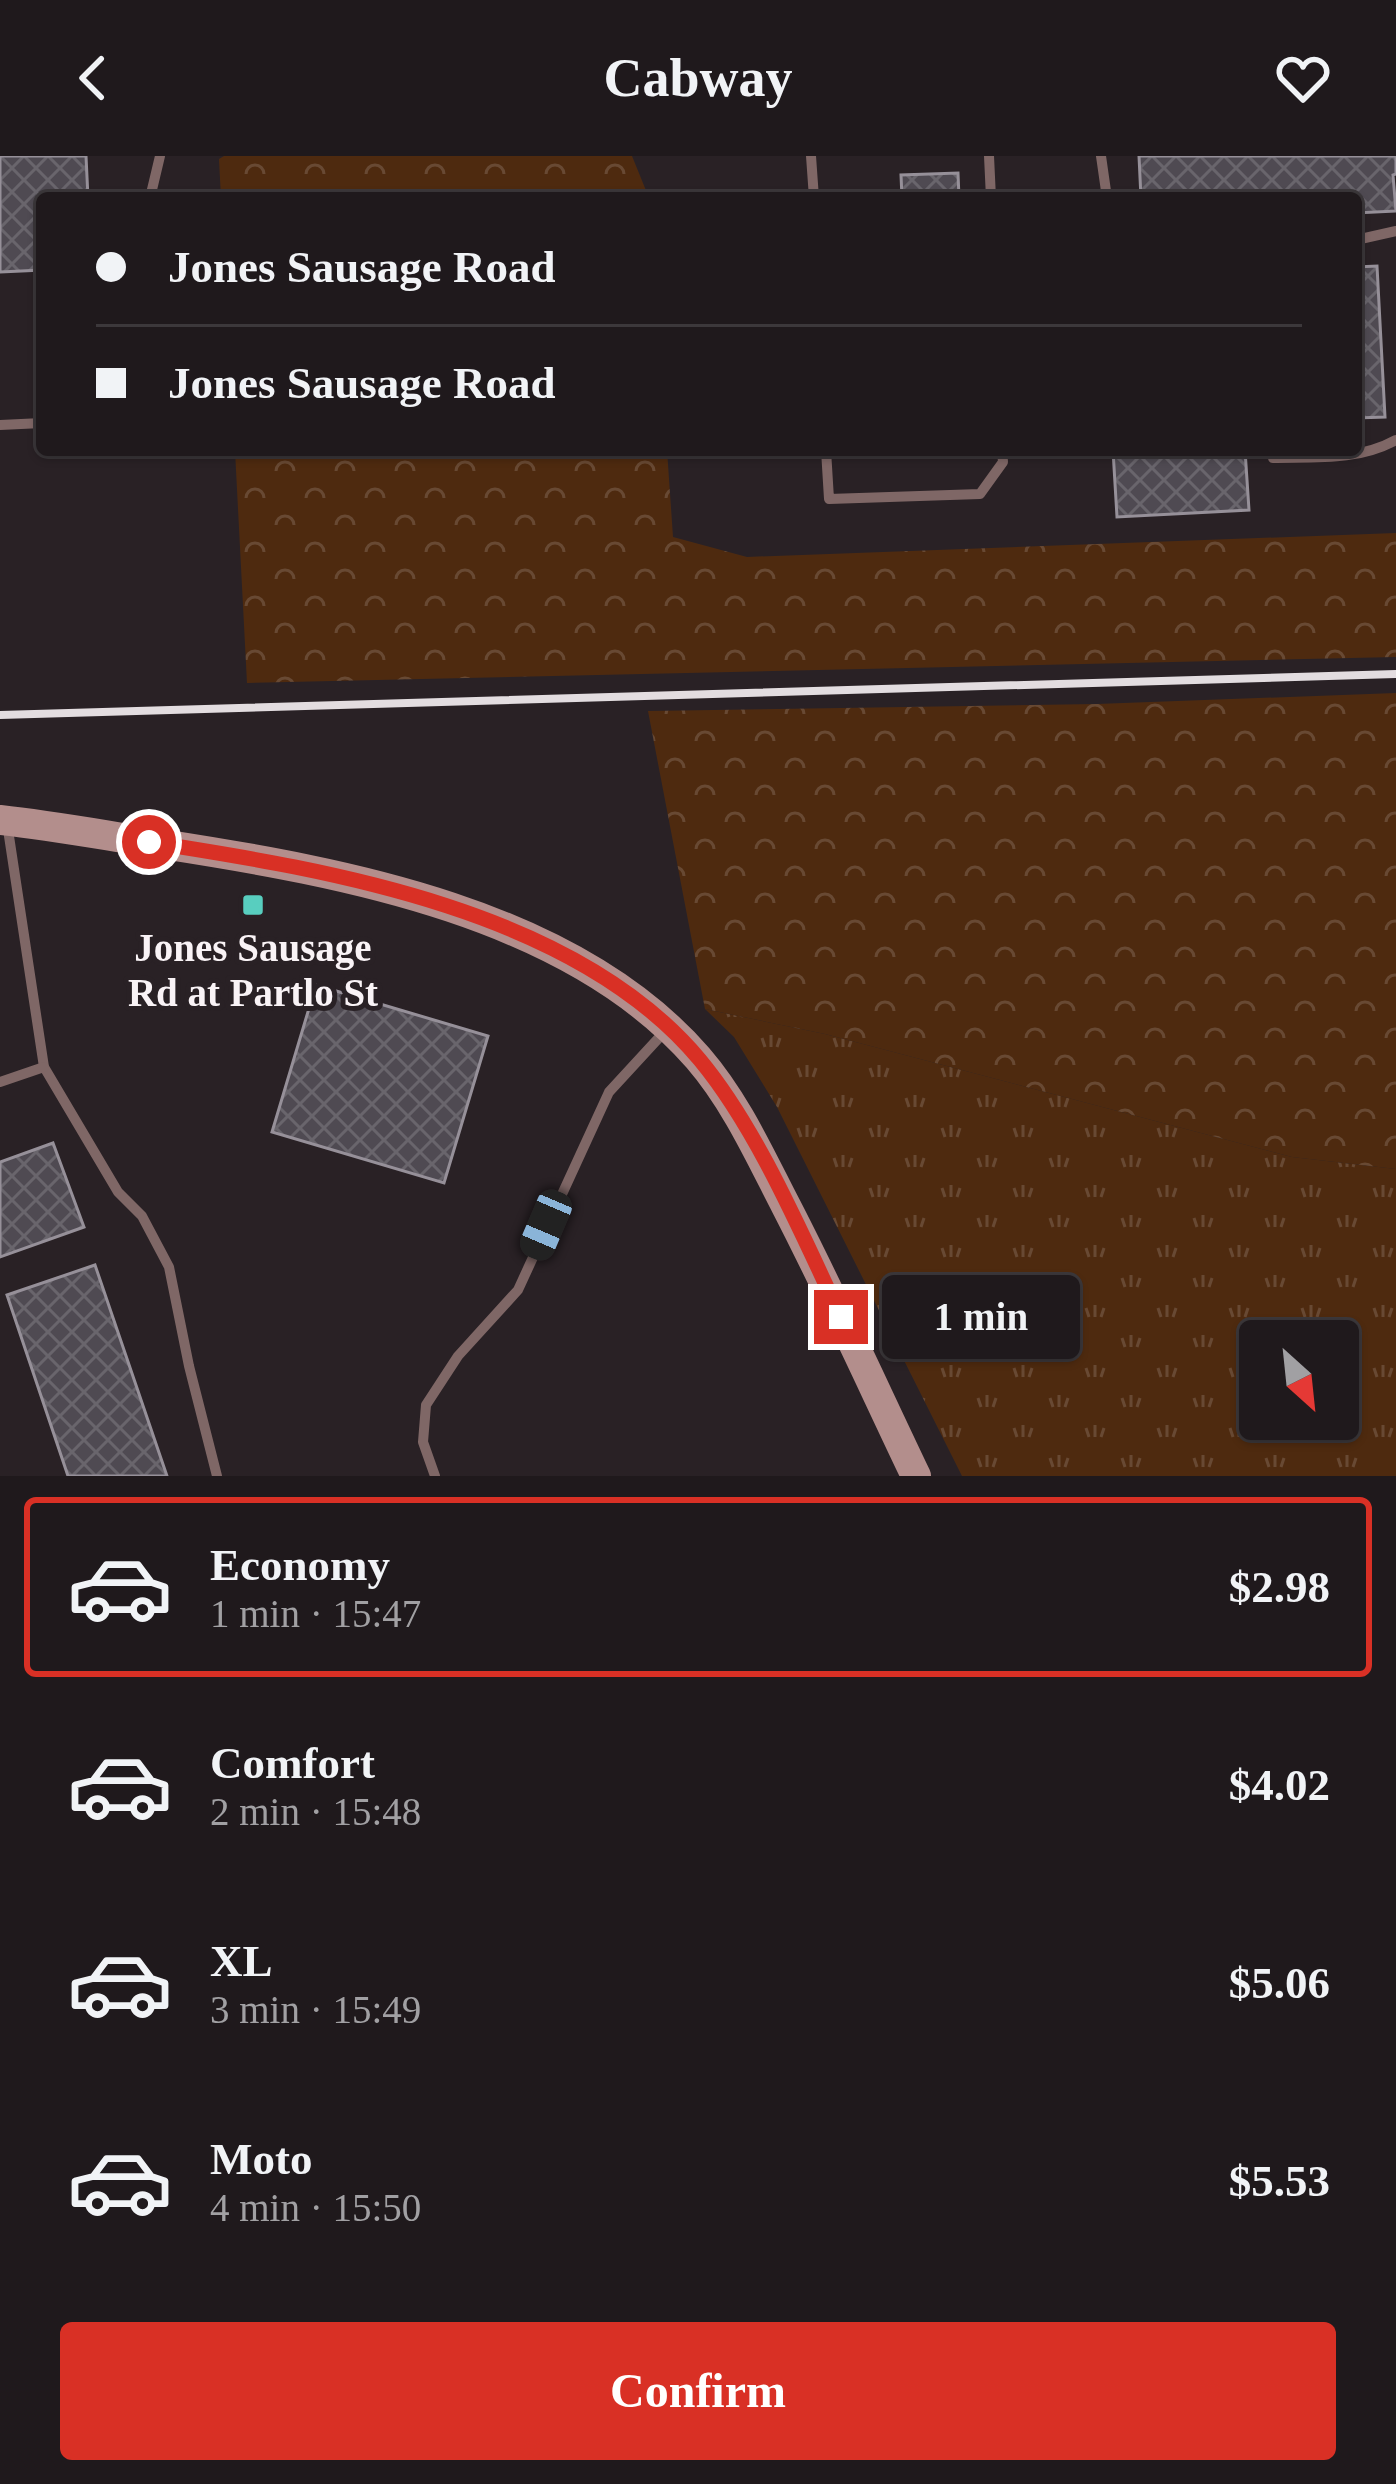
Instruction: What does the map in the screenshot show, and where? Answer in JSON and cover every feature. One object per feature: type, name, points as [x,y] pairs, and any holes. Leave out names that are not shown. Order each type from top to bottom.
[{"type":"main road","points":[[3,820],[243,856],[428,901],[522,935],[589,968],[650,1009],[700,1060],[744,1124],[916,1476]]},
{"type":"lane","points":[[151,192],[160,156]]},
{"type":"lane","points":[[812,156],[814,192]]},
{"type":"lane","points":[[989,156],[991,192]]},
{"type":"lane","points":[[1101,156],[1107,192]]},
{"type":"lane","points":[[1362,240],[1396,231]]},
{"type":"lane","points":[[0,425],[36,423]]},
{"type":"lane","points":[[1362,454],[1396,440]]},
{"type":"lane","points":[[826,456],[829,499],[980,494],[1003,456]]},
{"type":"lane","points":[[1273,456],[1352,456]]},
{"type":"lane","points":[[3,820],[44,1067],[118,1192],[142,1216],[169,1267],[217,1476]]},
{"type":"lane","points":[[435,1476],[423,1442],[426,1405],[458,1356],[518,1290],[609,1092],[668,1028]]},
{"type":"lane","points":[[0,1082],[44,1067]]},
{"type":"green space","points":[[632,156],[647,192],[221,192],[219,159]]},
{"type":"green space","points":[[235,456],[667,456],[673,537],[747,557],[1396,533],[1396,657],[247,683]]},
{"type":"green space","points":[[1396,693],[1396,1169],[1292,1157],[825,1034],[705,1009],[648,711],[1097,704]]},
{"type":"green space","points":[[705,1009],[825,1034],[1292,1157],[1396,1169],[1396,1476],[962,1476],[777,1107],[734,1037]]},
{"type":"building","points":[[0,156],[86,156],[88,192],[36,192],[36,270],[0,272]]},
{"type":"building","points":[[1139,156],[1396,156],[1396,211],[1362,213],[1362,192],[1141,192]]},
{"type":"building","points":[[958,173],[959,192],[902,192],[901,175]]},
{"type":"building","points":[[1377,266],[1385,417],[1362,418],[1362,267]]},
{"type":"building","points":[[1113,456],[1245,456],[1249,510],[1117,517]]},
{"type":"building","points":[[316,985],[488,1036],[444,1183],[272,1132]]},
{"type":"building","points":[[53,1143],[84,1227],[0,1257],[0,1162]]},
{"type":"building","points":[[95,1265],[167,1476],[68,1476],[7,1295]]},
{"type":"railway","points":[[0,715],[1396,674]]},
{"type":"place","name":"Jones Sausage Rd at Partlo St","points":[[253,905]]},
{"type":"route","points":[[149,842],[339,876],[428,901],[522,935],[589,968],[650,1009],[700,1060],[744,1124],[841,1317]]}]
